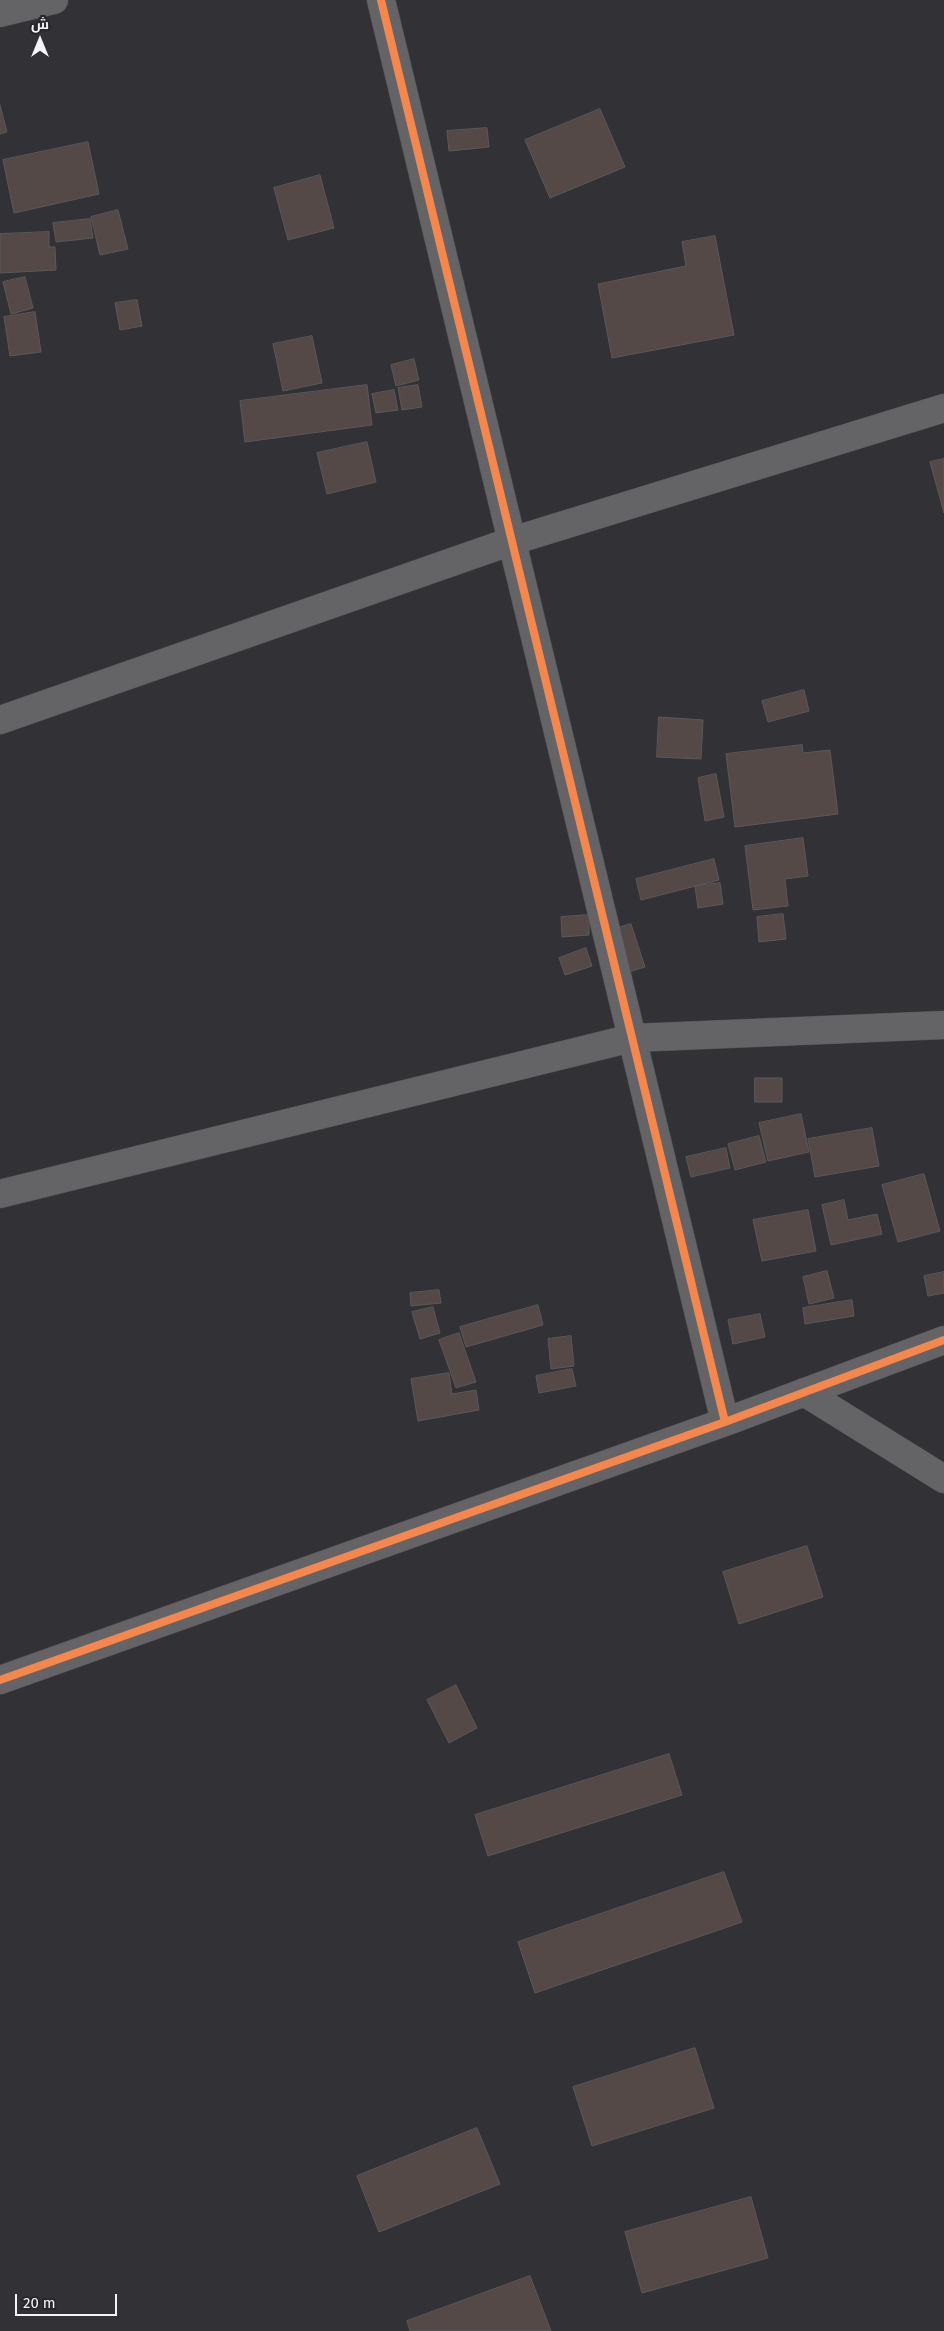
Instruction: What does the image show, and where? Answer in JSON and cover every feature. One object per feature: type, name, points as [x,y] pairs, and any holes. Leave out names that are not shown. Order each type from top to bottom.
[{"type":"street","points":[[0,12],[54,0]]},
{"type":"street","points":[[381,0],[725,1422]]},
{"type":"street","points":[[0,720],[512,541],[944,408]]},
{"type":"street","points":[[0,1194],[632,1038],[944,1024]]},
{"type":"street","points":[[0,1680],[725,1422],[944,1340]]},
{"type":"street","points":[[804,1392],[944,1479]]},
{"type":"building","points":[[0,105],[7,132],[0,134]]},
{"type":"building","points":[[600,109],[625,167],[550,198],[525,140]]},
{"type":"building","points":[[487,128],[489,147],[449,151],[447,131]]},
{"type":"building","points":[[88,142],[99,194],[14,213],[3,160]]},
{"type":"building","points":[[320,175],[334,228],[288,240],[274,188]]},
{"type":"building","points":[[118,210],[128,249],[100,255],[91,217]]},
{"type":"building","points":[[90,219],[93,238],[56,242],[53,223]]},
{"type":"building","points":[[49,232],[49,247],[55,247],[56,270],[0,273],[0,234]]},
{"type":"building","points":[[715,236],[734,335],[612,358],[598,284],[686,266],[682,242]]},
{"type":"building","points":[[25,277],[33,308],[11,314],[3,282]]},
{"type":"building","points":[[137,300],[142,326],[120,330],[115,303]]},
{"type":"building","points":[[35,312],[41,352],[10,356],[4,317]]},
{"type":"building","points":[[312,336],[322,383],[283,391],[273,344]]},
{"type":"building","points":[[414,359],[419,380],[396,386],[391,365]]},
{"type":"building","points":[[367,385],[372,425],[245,442],[240,401]]},
{"type":"building","points":[[418,385],[422,407],[402,410],[398,388]]},
{"type":"building","points":[[394,390],[398,410],[376,413],[372,394]]},
{"type":"building","points":[[367,442],[376,482],[327,494],[317,453]]},
{"type":"building","points":[[944,459],[944,513],[930,462]]},
{"type":"building","points":[[804,690],[809,711],[768,722],[762,701]]},
{"type":"building","points":[[659,717],[703,720],[701,759],[657,757]]},
{"type":"building","points":[[802,745],[803,753],[830,750],[838,814],[735,827],[726,754]]},
{"type":"building","points":[[716,774],[724,817],[705,821],[698,778]]},
{"type":"building","points":[[803,838],[808,876],[785,879],[788,906],[753,910],[745,846]]},
{"type":"building","points":[[714,859],[719,880],[641,900],[636,879]]},
{"type":"building","points":[[720,883],[723,904],[698,908],[695,886]]},
{"type":"building","points":[[783,914],[786,939],[759,942],[757,917]]},
{"type":"building","points":[[589,915],[589,935],[562,937],[561,917]]},
{"type":"building","points":[[631,924],[645,967],[618,975],[605,932]]},
{"type":"building","points":[[586,948],[592,966],[565,975],[559,958]]},
{"type":"building","points":[[755,1078],[782,1078],[782,1102],[755,1102]]},
{"type":"building","points":[[801,1114],[809,1152],[768,1161],[759,1123]]},
{"type":"building","points":[[872,1128],[879,1166],[815,1177],[808,1139]]},
{"type":"building","points":[[759,1136],[766,1162],[735,1170],[728,1144]]},
{"type":"building","points":[[726,1148],[730,1168],[691,1177],[686,1157]]},
{"type":"building","points":[[924,1174],[940,1231],[898,1242],[882,1185]]},
{"type":"building","points":[[844,1200],[848,1220],[877,1214],[882,1234],[831,1245],[822,1205]]},
{"type":"building","points":[[808,1210],[816,1251],[762,1261],[753,1220]]},
{"type":"building","points":[[827,1271],[834,1298],[809,1304],[803,1277]]},
{"type":"building","points":[[944,1272],[944,1293],[928,1296],[924,1276]]},
{"type":"building","points":[[439,1290],[441,1303],[411,1306],[410,1293]]},
{"type":"building","points":[[852,1300],[854,1316],[805,1324],[803,1308]]},
{"type":"building","points":[[538,1305],[543,1325],[466,1347],[460,1327]]},
{"type":"building","points":[[433,1307],[440,1333],[420,1339],[412,1312]]},
{"type":"building","points":[[760,1314],[765,1337],[733,1344],[728,1320]]},
{"type":"building","points":[[459,1333],[476,1382],[456,1388],[439,1340]]},
{"type":"building","points":[[571,1336],[574,1366],[551,1369],[548,1339]]},
{"type":"building","points":[[572,1369],[576,1386],[539,1393],[536,1376]]},
{"type":"building","points":[[449,1373],[452,1394],[476,1390],[479,1410],[418,1421],[411,1379]]},
{"type":"building","points":[[807,1546],[823,1597],[739,1624],[723,1572]]},
{"type":"building","points":[[456,1685],[477,1728],[449,1743],[427,1700]]},
{"type":"building","points":[[669,1754],[682,1795],[488,1856],[475,1815]]},
{"type":"building","points":[[724,1872],[742,1922],[535,1993],[518,1942]]},
{"type":"building","points":[[695,2048],[714,2108],[592,2146],[573,2087]]},
{"type":"building","points":[[477,2128],[500,2184],[379,2232],[357,2176]]},
{"type":"building","points":[[751,2197],[768,2258],[642,2293],[625,2232]]},
{"type":"building","points":[[530,2276],[551,2331],[410,2331],[407,2321]]},
{"type":"cycle path","points":[[381,0],[725,1422]]},
{"type":"cycle path","points":[[0,1680],[725,1422],[944,1340]]}]
